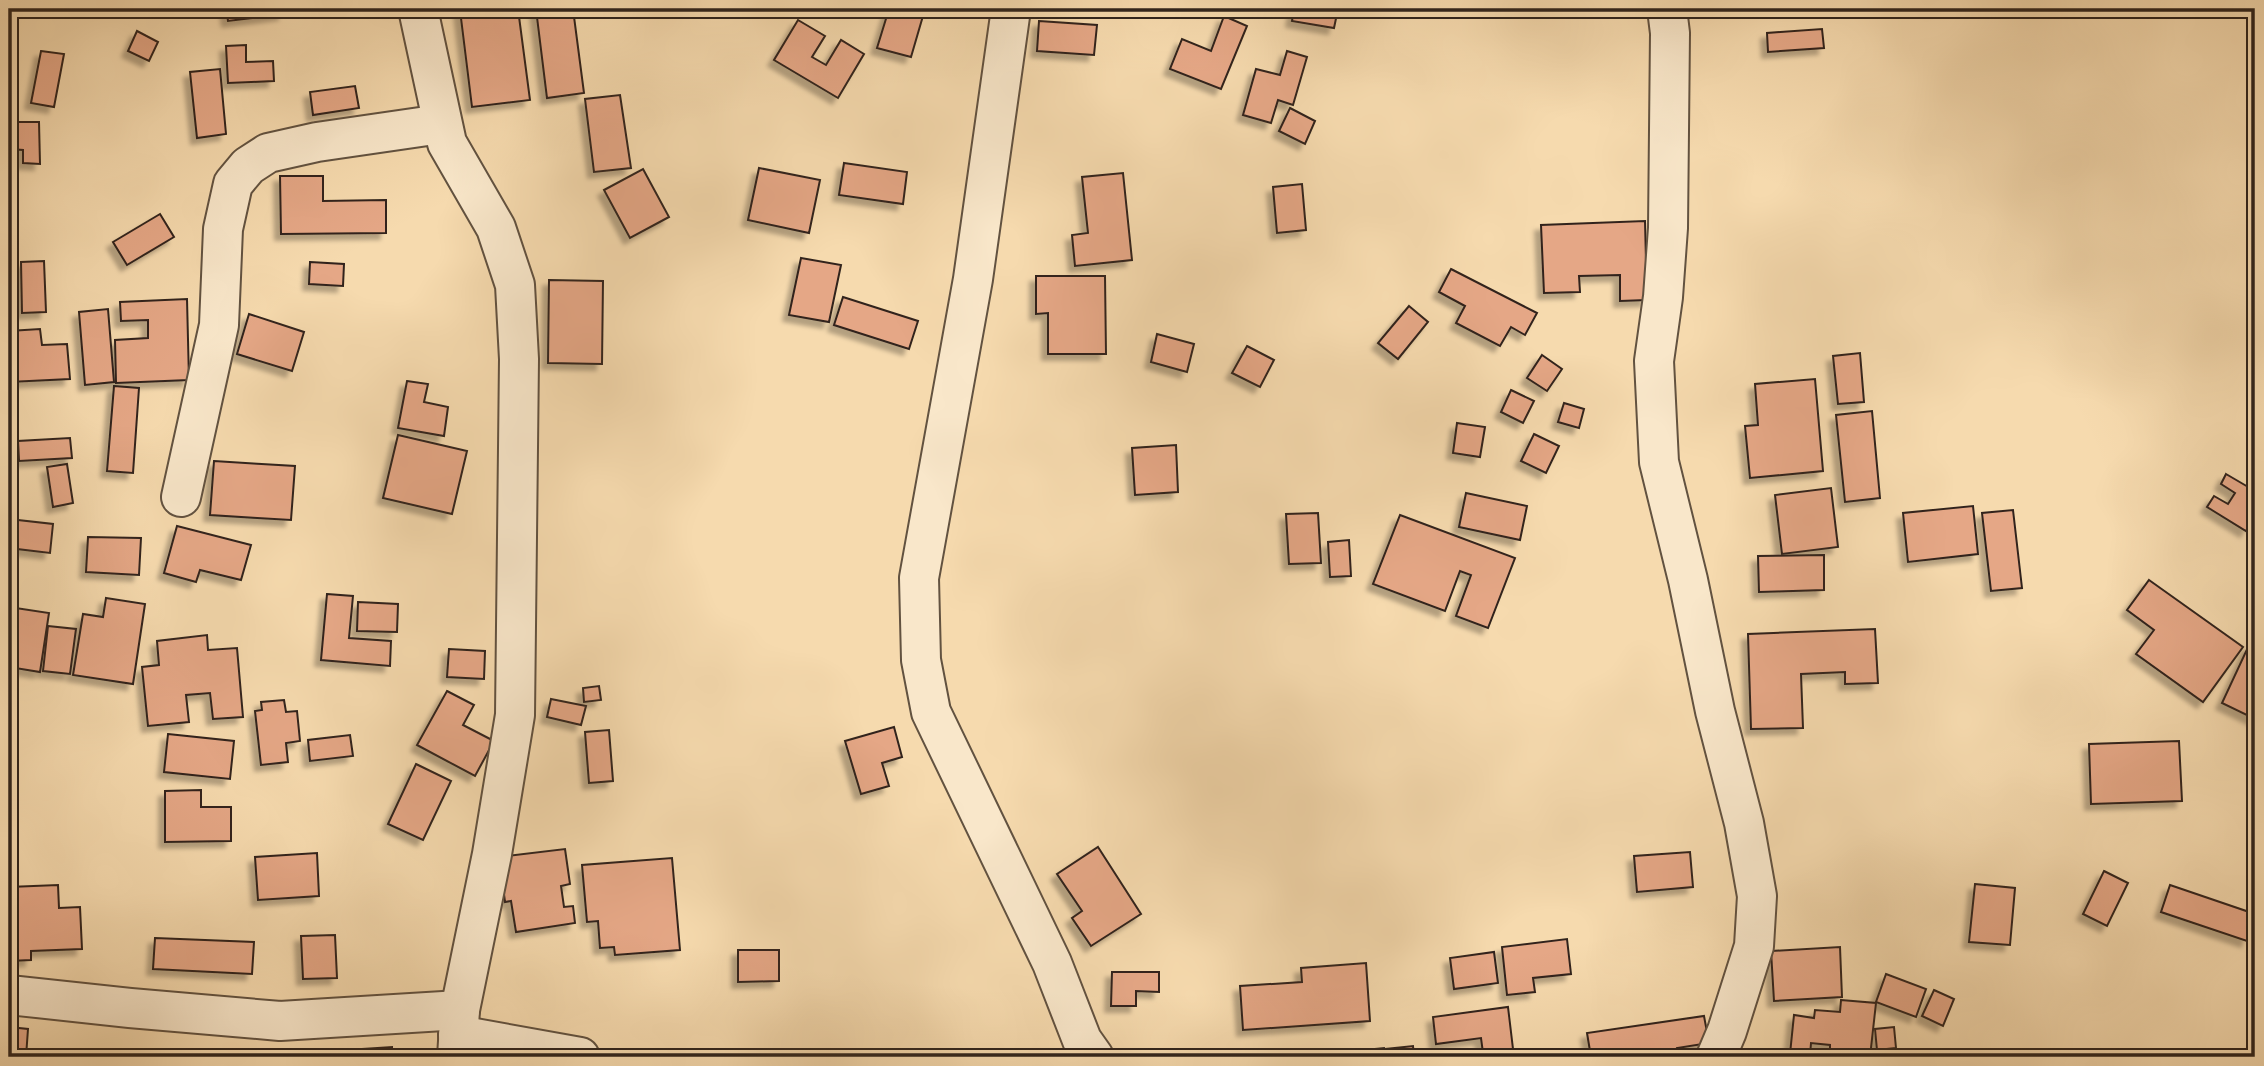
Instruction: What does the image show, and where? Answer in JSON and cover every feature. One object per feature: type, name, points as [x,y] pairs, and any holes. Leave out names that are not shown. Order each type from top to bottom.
[{"type":"street","points":[[418,9],[447,143],[496,228],[515,285],[519,359],[515,716],[458,1034]]},
{"type":"street","points":[[1011,9],[973,279],[919,578],[921,660],[931,712],[1052,963],[1082,1040],[1094,1057]]},
{"type":"street","points":[[1667,9],[1670,33],[1668,228],[1663,297],[1654,362],[1659,462],[1716,711],[1745,823],[1757,896],[1754,946],[1716,1057]]},
{"type":"street","points":[[181,497],[219,325],[223,229],[233,184],[248,166],[268,153],[317,142],[441,124]]},
{"type":"street","points":[[9,995],[130,1009],[458,1034],[580,1057]]},
{"type":"building","points":[[226,9],[283,9],[284,14],[228,21]]},
{"type":"building","points":[[518,9],[530,100],[472,107],[460,10]]},
{"type":"building","points":[[536,9],[573,9],[584,93],[547,98]]},
{"type":"building","points":[[889,9],[925,9],[911,57],[877,48]]},
{"type":"building","points":[[1294,9],[1338,9],[1334,28],[1292,21]]},
{"type":"building","points":[[1224,16],[1247,26],[1221,89],[1170,69],[1182,39],[1211,51]]},
{"type":"building","points":[[798,20],[825,36],[812,57],[826,65],[841,40],[864,54],[838,98],[774,60]]},
{"type":"building","points":[[1039,21],[1097,25],[1094,55],[1037,51]]},
{"type":"building","points":[[1822,29],[1824,48],[1768,52],[1767,33]]},
{"type":"building","points":[[137,31],[158,42],[149,61],[128,51]]},
{"type":"building","points":[[246,45],[246,62],[273,61],[274,81],[228,83],[226,46]]},
{"type":"building","points":[[41,51],[64,54],[54,107],[31,103]]},
{"type":"building","points":[[1287,51],[1307,57],[1293,105],[1278,100],[1271,123],[1243,115],[1256,69],[1280,75]]},
{"type":"building","points":[[220,69],[226,134],[197,138],[190,72]]},
{"type":"building","points":[[355,86],[359,108],[313,115],[310,92]]},
{"type":"building","points":[[620,95],[631,168],[594,172],[585,99]]},
{"type":"building","points":[[1290,108],[1315,121],[1305,144],[1279,131]]},
{"type":"building","points":[[9,122],[39,122],[40,164],[23,163],[23,150],[9,149]]},
{"type":"building","points":[[844,163],[907,172],[903,204],[839,195]]},
{"type":"building","points":[[759,168],[820,180],[809,233],[748,220]]},
{"type":"building","points":[[643,169],[669,217],[630,238],[604,190]]},
{"type":"building","points":[[1123,173],[1132,260],[1075,266],[1072,235],[1088,233],[1082,177]]},
{"type":"building","points":[[280,176],[323,176],[323,201],[386,200],[386,233],[281,234]]},
{"type":"building","points":[[1302,184],[1306,230],[1277,233],[1273,187]]},
{"type":"building","points":[[160,214],[174,237],[127,265],[113,242]]},
{"type":"building","points":[[1645,221],[1647,300],[1620,301],[1620,275],[1579,276],[1580,292],[1544,293],[1541,225]]},
{"type":"building","points":[[801,258],[841,265],[829,322],[789,315]]},
{"type":"building","points":[[44,261],[46,312],[22,313],[21,262]]},
{"type":"building","points":[[310,262],[344,264],[343,286],[309,284]]},
{"type":"building","points":[[1451,269],[1537,313],[1525,335],[1511,327],[1500,346],[1456,323],[1465,306],[1439,292]]},
{"type":"building","points":[[1036,276],[1105,276],[1106,354],[1048,354],[1048,313],[1036,314]]},
{"type":"building","points":[[549,280],[603,281],[602,364],[548,363]]},
{"type":"building","points":[[843,297],[918,321],[909,349],[834,325]]},
{"type":"building","points":[[187,299],[189,380],[116,383],[115,340],[148,338],[148,320],[121,321],[120,302]]},
{"type":"building","points":[[1409,306],[1428,322],[1398,359],[1378,343]]},
{"type":"building","points":[[108,309],[114,382],[85,385],[79,312]]},
{"type":"building","points":[[249,314],[304,332],[292,371],[237,354]]},
{"type":"building","points":[[40,329],[42,345],[67,344],[70,379],[9,382],[9,331]]},
{"type":"building","points":[[1157,334],[1194,344],[1187,372],[1151,362]]},
{"type":"building","points":[[1247,346],[1274,360],[1260,387],[1232,373]]},
{"type":"building","points":[[1860,353],[1864,402],[1838,404],[1833,356]]},
{"type":"building","points":[[1542,355],[1562,369],[1547,391],[1527,378]]},
{"type":"building","points":[[1815,379],[1823,471],[1750,478],[1745,426],[1758,425],[1755,384]]},
{"type":"building","points":[[407,381],[428,384],[424,402],[448,407],[444,436],[398,428]]},
{"type":"building","points":[[114,386],[139,388],[133,473],[107,471]]},
{"type":"building","points":[[1511,390],[1534,401],[1523,423],[1501,412]]},
{"type":"building","points":[[1564,403],[1584,409],[1579,428],[1558,422]]},
{"type":"building","points":[[1872,411],[1880,498],[1845,502],[1836,415]]},
{"type":"building","points":[[1457,423],[1485,427],[1480,457],[1453,453]]},
{"type":"building","points":[[1534,434],[1559,446],[1546,473],[1521,461]]},
{"type":"building","points":[[398,435],[467,451],[452,514],[383,498]]},
{"type":"building","points":[[70,438],[72,458],[19,461],[18,441]]},
{"type":"building","points":[[1176,445],[1178,492],[1135,495],[1132,448]]},
{"type":"building","points":[[214,461],[295,466],[291,520],[210,515]]},
{"type":"building","points":[[67,464],[73,503],[53,507],[47,467]]},
{"type":"building","points":[[2226,474],[2255,491],[2255,516],[2246,531],[2207,507],[2214,496],[2228,504],[2235,493],[2221,484]]},
{"type":"building","points":[[1831,488],[1838,547],[1782,554],[1775,495]]},
{"type":"building","points":[[1466,493],[1527,506],[1520,540],[1459,527]]},
{"type":"building","points":[[1973,506],[1978,554],[1908,562],[1903,513]]},
{"type":"building","points":[[2013,510],[2022,588],[1991,591],[1982,513]]},
{"type":"building","points":[[1318,513],[1321,563],[1289,564],[1286,514]]},
{"type":"building","points":[[1400,515],[1515,558],[1488,628],[1456,616],[1471,575],[1460,571],[1445,611],[1373,584]]},
{"type":"building","points":[[9,519],[53,524],[50,553],[9,548]]},
{"type":"building","points":[[177,526],[251,545],[241,580],[200,570],[196,582],[164,573]]},
{"type":"building","points":[[88,537],[141,538],[139,575],[86,572]]},
{"type":"building","points":[[1349,540],[1351,576],[1330,577],[1328,542]]},
{"type":"building","points":[[1824,555],[1824,590],[1759,592],[1758,556]]},
{"type":"building","points":[[2149,580],[2243,647],[2203,702],[2136,654],[2154,630],[2127,610]]},
{"type":"building","points":[[327,594],[353,596],[349,638],[391,641],[390,666],[321,660]]},
{"type":"building","points":[[106,598],[145,604],[133,684],[73,675],[83,614],[103,617]]},
{"type":"building","points":[[358,602],[398,604],[397,632],[357,631]]},
{"type":"building","points":[[9,607],[49,613],[40,672],[9,667]]},
{"type":"building","points":[[48,626],[76,629],[70,674],[43,671]]},
{"type":"building","points":[[1875,629],[1878,683],[1845,684],[1845,672],[1801,674],[1803,728],[1751,729],[1748,634]]},
{"type":"building","points":[[207,635],[208,650],[237,648],[243,717],[213,719],[210,693],[186,695],[189,722],[148,726],[142,667],[159,665],[157,641]]},
{"type":"building","points":[[2249,645],[2255,648],[2255,719],[2222,703]]},
{"type":"building","points":[[449,649],[485,651],[484,679],[447,677]]},
{"type":"building","points":[[599,686],[601,700],[584,702],[583,688]]},
{"type":"building","points":[[447,691],[474,705],[463,725],[494,741],[475,776],[417,745]]},
{"type":"building","points":[[551,699],[586,706],[581,725],[547,717]]},
{"type":"building","points":[[284,700],[286,712],[297,711],[300,741],[286,743],[288,762],[261,765],[255,711],[262,710],[261,702]]},
{"type":"building","points":[[894,727],[902,757],[882,763],[889,786],[861,794],[845,741]]},
{"type":"building","points":[[609,730],[613,781],[589,783],[585,732]]},
{"type":"building","points":[[168,734],[234,741],[230,779],[164,772]]},
{"type":"building","points":[[350,735],[353,756],[310,761],[308,740]]},
{"type":"building","points":[[2179,741],[2182,801],[2091,804],[2089,744]]},
{"type":"building","points":[[416,764],[451,781],[423,840],[388,824]]},
{"type":"building","points":[[201,790],[201,807],[231,807],[231,841],[165,842],[165,791]]},
{"type":"building","points":[[1098,847],[1141,914],[1091,946],[1072,918],[1082,911],[1057,874]]},
{"type":"building","points":[[565,849],[570,884],[561,886],[564,907],[573,906],[575,923],[516,932],[511,901],[505,902],[499,857]]},
{"type":"building","points":[[1690,852],[1693,887],[1637,892],[1634,856]]},
{"type":"building","points":[[317,853],[319,896],[258,900],[255,857]]},
{"type":"building","points":[[672,858],[680,950],[615,955],[614,947],[600,948],[598,921],[587,922],[582,865]]},
{"type":"building","points":[[2104,871],[2128,883],[2107,926],[2083,914]]},
{"type":"building","points":[[1975,884],[2015,888],[2010,945],[1969,942]]},
{"type":"building","points":[[58,885],[59,908],[80,907],[82,949],[31,951],[31,960],[9,961],[9,887]]},
{"type":"building","points":[[2170,885],[2255,914],[2247,941],[2161,912]]},
{"type":"building","points":[[335,935],[337,978],[303,979],[301,936]]},
{"type":"building","points":[[155,938],[254,942],[252,974],[153,969]]},
{"type":"building","points":[[1567,939],[1571,974],[1533,978],[1535,992],[1507,995],[1502,947]]},
{"type":"building","points":[[1840,947],[1842,997],[1774,1001],[1771,951]]},
{"type":"building","points":[[738,950],[779,950],[779,981],[738,982]]},
{"type":"building","points":[[1494,952],[1498,983],[1454,989],[1450,958]]},
{"type":"building","points":[[1366,963],[1370,1021],[1243,1030],[1240,986],[1302,982],[1301,968]]},
{"type":"building","points":[[1112,972],[1159,972],[1159,992],[1136,991],[1136,1006],[1111,1006]]},
{"type":"building","points":[[1886,974],[1926,989],[1916,1017],[1876,1002]]},
{"type":"building","points":[[1934,990],[1954,999],[1943,1026],[1922,1016]]},
{"type":"building","points":[[1841,1000],[1876,1003],[1870,1057],[1833,1057],[1830,1045],[1811,1043],[1810,1056],[1790,1054],[1794,1015],[1814,1018],[1815,1010],[1840,1012]]},
{"type":"building","points":[[1508,1007],[1513,1049],[1483,1053],[1481,1038],[1436,1044],[1433,1017]]},
{"type":"building","points":[[1704,1016],[1709,1043],[1677,1048],[1678,1057],[1591,1057],[1587,1033]]},
{"type":"building","points":[[9,1027],[28,1029],[26,1057],[9,1057]]},
{"type":"building","points":[[1894,1027],[1896,1048],[1877,1050],[1875,1029]]},
{"type":"building","points":[[1413,1046],[1414,1057],[1387,1057],[1386,1049]]},
{"type":"building","points":[[392,1047],[392,1057],[316,1057],[316,1052]]},
{"type":"building","points":[[1384,1048],[1385,1057],[1325,1057],[1325,1054]]}]
